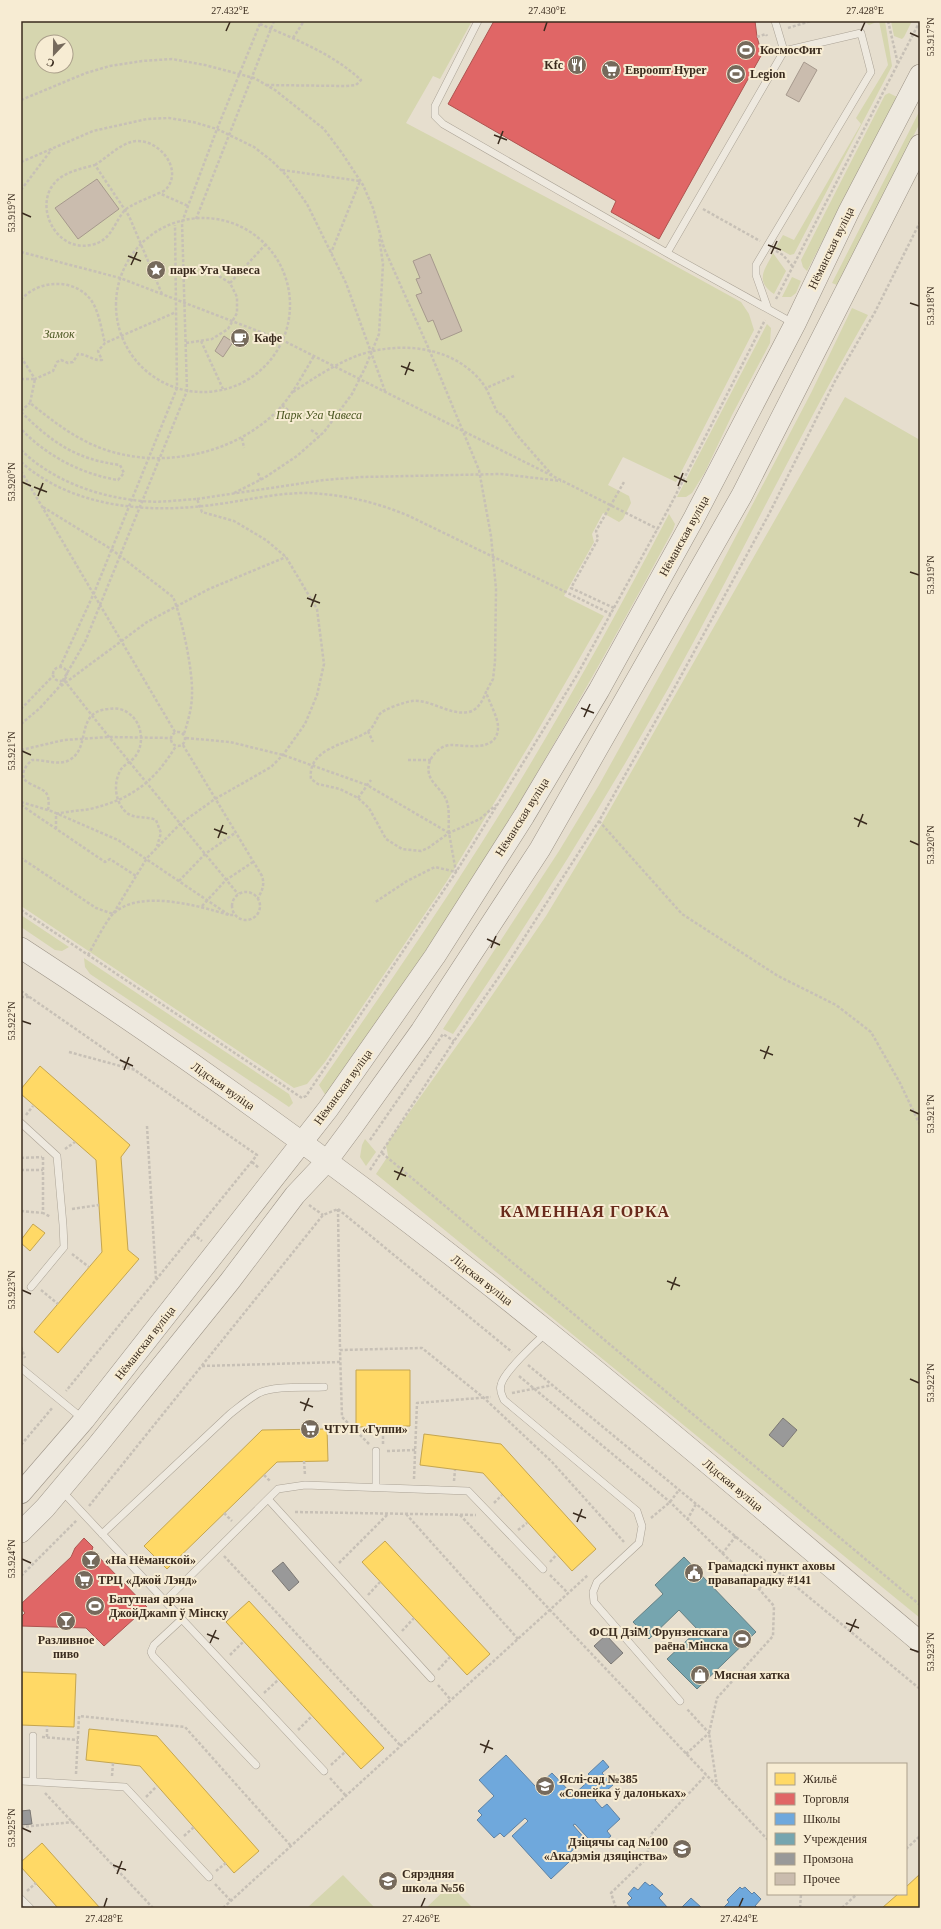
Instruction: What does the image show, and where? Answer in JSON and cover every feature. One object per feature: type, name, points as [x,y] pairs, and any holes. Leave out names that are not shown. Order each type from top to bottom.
[{"type":"main road","name":"Нёманская вуліца","points":[[21,1493],[84,1420],[328,1110],[435,956],[524,816],[599,690],[694,518],[795,324],[849,211],[920,75]]},
{"type":"main road","points":[[21,1532],[46,1508],[230,1281],[296,1195],[327,1161],[421,1031],[540,849],[742,495],[920,145]]},
{"type":"main road","points":[[795,324],[823,338]]},
{"type":"main road","name":"Лідская вуліца","points":[[21,948],[270,1118],[548,1331],[920,1642]]},
{"type":"lane","points":[[478,21],[435,106],[435,116],[443,124],[667,253],[795,324]]},
{"type":"lane","points":[[775,21],[784,51]]},
{"type":"lane","points":[[667,253],[784,51],[861,33],[871,72],[769,246],[756,265],[756,274],[769,310]]},
{"type":"lane","points":[[21,1122],[57,1156],[63,1224],[64,1248],[32,1285]]},
{"type":"lane","points":[[548,1331],[520,1358],[501,1383],[500,1393],[504,1400],[637,1511],[642,1526],[639,1543],[598,1582],[593,1592],[594,1602],[680,1701]]},
{"type":"lane","points":[[21,1368],[84,1420]]},
{"type":"lane","points":[[102,1534],[230,1414],[250,1399],[260,1393],[273,1389],[324,1387]]},
{"type":"lane","points":[[376,1451],[376,1488]]},
{"type":"lane","points":[[165,1601],[278,1489],[305,1485],[468,1491],[543,1569]]},
{"type":"lane","points":[[61,1489],[324,1772]]},
{"type":"lane","points":[[268,1499],[431,1678]]},
{"type":"lane","points":[[182,1619],[154,1645],[152,1649],[153,1656],[256,1765]]},
{"type":"lane","points":[[33,1736],[34,1781]]},
{"type":"lane","points":[[21,1781],[125,1787],[209,1877]]},
{"type":"lane","points":[[21,1898],[30,1908]]},
{"type":"path","points":[[196,219],[274,21]]},
{"type":"path","points":[[293,38],[304,21]]},
{"type":"path","points":[[888,21],[898,64]]},
{"type":"path","points":[[21,910],[302,1098],[306,1096],[456,872],[578,675],[658,529],[769,310],[793,267],[920,21]]},
{"type":"path","points":[[65,681],[85,642],[101,605],[187,391],[182,222],[217,129],[260,23],[327,55],[361,80],[356,84],[346,86],[265,84]]},
{"type":"path","points":[[757,37],[766,34]]},
{"type":"path","points":[[21,100],[86,73],[110,66],[142,61],[172,59],[240,74],[265,84],[324,130],[342,153],[360,181],[373,208],[384,248],[463,431],[480,475],[491,536],[496,589],[495,662],[492,679],[478,707],[469,712],[455,712],[413,701],[402,703],[380,714],[375,726],[368,731],[331,747],[319,756],[312,765],[310,773],[311,779],[318,784],[340,789],[358,798],[369,808],[386,839],[402,849],[421,851],[449,833],[480,819],[500,802]]},
{"type":"path","points":[[21,162],[93,132],[147,118],[169,118],[193,122],[217,129],[254,147],[281,170],[306,204],[346,283],[385,391]]},
{"type":"path","points":[[142,141],[152,144],[164,153],[169,162],[172,176],[168,188],[159,193],[125,210],[113,231],[103,240],[92,245],[77,247],[68,244],[58,235],[47,214],[46,201],[52,187],[62,176],[76,170],[95,165],[132,142],[142,141]]},
{"type":"path","points":[[21,190],[53,148]]},
{"type":"path","points":[[95,165],[125,210],[162,294]]},
{"type":"path","points":[[281,170],[360,181]]},
{"type":"path","points":[[331,253],[360,181]]},
{"type":"path","points":[[159,193],[188,206]]},
{"type":"path","points":[[694,204],[769,246],[783,255],[793,267]]},
{"type":"path","points":[[204,218],[233,223],[259,238],[278,260],[289,288],[290,318],[284,341],[264,368],[241,384],[215,392],[187,391],[152,376],[133,357],[122,336],[116,305],[120,278],[128,260],[141,244],[156,232],[182,222],[204,218]]},
{"type":"path","points":[[370,1170],[454,1041],[501,974],[599,821],[676,684],[768,514],[835,381],[875,312],[920,222]]},
{"type":"path","points":[[21,709],[53,676],[54,670],[60,667],[94,593],[177,388],[175,225]]},
{"type":"path","points":[[232,494],[260,480],[297,456],[320,436],[352,394],[379,334],[383,264],[377,225]]},
{"type":"path","points":[[230,283],[265,245]]},
{"type":"path","points":[[21,252],[120,278],[284,341],[658,529]]},
{"type":"path","points":[[175,275],[214,273],[230,283],[237,297],[237,313],[228,329],[212,339],[186,343]]},
{"type":"path","points":[[21,300],[36,288],[48,283],[77,288],[85,294],[95,307],[105,343]]},
{"type":"path","points":[[21,379],[35,379],[53,371],[57,362],[61,360],[68,363],[73,362],[78,354],[84,354],[98,360],[102,360],[98,351],[105,343],[176,312]]},
{"type":"path","points":[[201,340],[223,389]]},
{"type":"path","points":[[290,394],[324,372],[360,355],[398,348],[420,348],[445,356],[468,367],[478,376],[486,388],[498,414],[502,414],[517,435],[554,477]]},
{"type":"path","points":[[30,403],[56,423],[85,441],[112,452],[148,458],[196,454],[228,445],[242,438],[269,419],[290,394],[314,356]]},
{"type":"path","points":[[21,357],[35,379],[30,403],[21,412],[41,431],[63,447],[80,456],[120,465],[124,473],[118,480],[89,473],[69,465],[48,452],[21,429]]},
{"type":"path","points":[[486,388],[514,376]]},
{"type":"path","points":[[282,405],[290,412]]},
{"type":"path","points":[[311,430],[320,436]]},
{"type":"path","points":[[242,438],[244,448]]},
{"type":"path","points":[[21,450],[63,479],[103,494],[143,502],[197,499],[324,480],[362,476],[500,474],[563,481]]},
{"type":"path","points":[[21,462],[29,469],[51,482],[81,496],[115,506],[162,509],[218,505],[276,494],[306,493],[355,498],[381,504],[409,516],[611,614]]},
{"type":"path","points":[[21,471],[175,732]]},
{"type":"path","points":[[258,473],[260,480]]},
{"type":"path","points":[[614,608],[571,588],[598,539],[596,531],[624,482]]},
{"type":"path","points":[[88,955],[147,858],[180,824],[215,799],[272,767],[283,755],[305,724],[318,695],[324,664],[317,609],[286,557],[266,540],[234,521],[202,512],[197,499]]},
{"type":"path","points":[[43,506],[120,556],[173,596],[178,607],[193,693],[190,713],[184,734]]},
{"type":"path","points":[[21,724],[40,708],[65,681],[147,622],[178,607],[209,589],[286,557]]},
{"type":"path","points":[[60,667],[66,670],[67,675]]},
{"type":"path","points":[[67,675],[74,676]]},
{"type":"path","points":[[53,676],[58,681],[65,681]]},
{"type":"path","points":[[65,681],[238,894]]},
{"type":"path","points":[[456,872],[449,833],[447,801],[429,775],[429,764],[440,749],[449,745],[474,748],[485,745],[492,741],[496,736],[498,727],[486,692]]},
{"type":"path","points":[[48,810],[49,801],[46,794],[41,788],[26,781],[23,770],[32,760],[65,762],[78,752],[85,725],[92,716],[105,709],[118,708],[128,713],[135,720],[141,730],[138,752],[130,762],[120,770],[117,779],[116,788],[119,800],[127,812],[135,816],[148,817],[156,820],[161,833],[157,847]]},
{"type":"path","points":[[175,732],[180,731],[186,738]]},
{"type":"path","points":[[368,731],[373,742]]},
{"type":"path","points":[[171,738],[175,732]]},
{"type":"path","points":[[21,750],[64,740],[109,737],[171,738]]},
{"type":"path","points":[[171,738],[172,743],[176,746]]},
{"type":"path","points":[[186,738],[230,742],[283,755],[312,765],[367,785],[449,833]]},
{"type":"path","points":[[56,814],[89,809],[119,800],[136,792],[160,771],[176,746],[183,744],[186,738]]},
{"type":"path","points":[[183,744],[264,882],[263,890],[258,898]]},
{"type":"path","points":[[408,760],[431,760]]},
{"type":"path","points":[[358,798],[371,780]]},
{"type":"path","points":[[21,802],[48,810],[118,840],[147,858],[206,901],[230,915]]},
{"type":"path","points":[[21,805],[105,862],[110,859],[136,876]]},
{"type":"path","points":[[56,814],[56,829]]},
{"type":"path","points":[[599,821],[682,914],[778,976],[836,1006],[871,1032],[900,1083],[920,1125]]},
{"type":"path","points":[[179,881],[205,854],[235,833]]},
{"type":"path","points":[[21,858],[96,908],[113,914],[127,906],[159,901],[180,902],[202,906],[230,915],[235,915],[243,920],[256,916],[260,907],[258,898],[251,892],[242,892],[238,894],[234,897],[232,906],[235,915]]},
{"type":"path","points":[[202,906],[226,880],[253,862]]},
{"type":"path","points":[[374,903],[402,884],[435,867],[456,872]]},
{"type":"path","points":[[21,991],[258,1155],[21,1445]]},
{"type":"path","points":[[21,997],[30,997]]},
{"type":"path","points":[[370,1140],[443,1034],[454,1041]]},
{"type":"path","points":[[69,1052],[137,1071]]},
{"type":"path","points":[[147,1126],[156,1279]]},
{"type":"path","points":[[382,1152],[920,1604]]},
{"type":"path","points":[[22,1157],[57,1156]]},
{"type":"path","points":[[43,1157],[43,1213]]},
{"type":"path","points":[[252,1162],[262,1170]]},
{"type":"path","points":[[21,1170],[43,1170]]},
{"type":"path","points":[[62,1210],[99,1205]]},
{"type":"path","points":[[308,1205],[323,1215]]},
{"type":"path","points":[[21,1576],[83,1514],[323,1215],[338,1209]]},
{"type":"path","points":[[338,1209],[342,1417],[376,1451]]},
{"type":"path","points":[[338,1209],[920,1689]]},
{"type":"path","points":[[21,1211],[43,1213],[63,1224]]},
{"type":"path","points":[[64,1248],[89,1267]]},
{"type":"path","points":[[32,1285],[58,1304]]},
{"type":"path","points":[[340,1350],[422,1348],[484,1398],[552,1462],[624,1542],[619,1547]]},
{"type":"path","points":[[202,1366],[340,1362]]},
{"type":"path","points":[[512,1369],[670,1502],[759,1589],[774,1606],[773,1636],[717,1698],[709,1733],[717,1786]]},
{"type":"path","points":[[413,1488],[417,1403],[484,1398],[553,1386]]},
{"type":"path","points":[[383,1426],[383,1451],[415,1450]]},
{"type":"path","points":[[642,1526],[670,1502],[679,1490]]},
{"type":"path","points":[[687,1520],[696,1504]]},
{"type":"path","points":[[280,1512],[492,1515]]},
{"type":"path","points":[[333,1569],[388,1514]]},
{"type":"path","points":[[406,1514],[518,1638]]},
{"type":"path","points":[[460,1515],[767,1839]]},
{"type":"path","points":[[722,1554],[736,1536]]},
{"type":"path","points":[[217,1549],[401,1746]]},
{"type":"path","points":[[543,1569],[568,1593]]},
{"type":"path","points":[[759,1589],[776,1570]]},
{"type":"path","points":[[223,1908],[590,1572]]},
{"type":"path","points":[[363,1602],[380,1582]]},
{"type":"path","points":[[395,1638],[414,1618]]},
{"type":"path","points":[[222,1662],[244,1641]]},
{"type":"path","points":[[450,1657],[431,1678],[451,1700]]},
{"type":"path","points":[[258,1700],[278,1680]]},
{"type":"path","points":[[680,1701],[709,1733]]},
{"type":"path","points":[[76,1784],[79,1716],[185,1727],[291,1846]]},
{"type":"path","points":[[292,1736],[312,1716]]},
{"type":"path","points":[[47,1726],[47,1737]]},
{"type":"path","points":[[686,1754],[709,1733]]},
{"type":"path","points":[[33,1736],[78,1740]]},
{"type":"path","points":[[344,1752],[324,1772],[346,1796]]},
{"type":"path","points":[[616,1908],[611,1893],[646,1859],[652,1833],[706,1775]]},
{"type":"path","points":[[34,1781],[153,1908]]},
{"type":"path","points":[[21,1827],[73,1822]]},
{"type":"path","points":[[907,1848],[920,1836]]},
{"type":"path","points":[[209,1877],[230,1901]]},
{"type":"path","points":[[800,1908],[801,1895]]},
{"type":"path","points":[[842,1908],[856,1895]]},
{"type":"green space","name":"Парк Уга Чавеса","points":[[21,21],[472,21],[440,79],[433,76],[406,123],[652,253],[741,302],[749,314],[754,330],[676,482],[623,457],[608,485],[629,496],[631,503],[623,519],[619,522],[603,513],[592,534],[594,542],[564,596],[604,616],[534,737],[447,881],[325,1062],[307,1084],[294,1088],[21,906]]},
{"type":"green space","points":[[864,21],[879,21],[869,25]]},
{"type":"green space","points":[[879,21],[885,21],[892,66],[794,254],[790,255],[776,247],[783,235],[794,240],[861,124],[856,118],[888,65]]},
{"type":"green space","points":[[891,21],[912,21],[902,39],[894,36]]},
{"type":"green space","points":[[889,93],[897,97],[807,271],[803,267],[801,260],[885,95]]},
{"type":"green space","points":[[920,110],[920,123],[837,285],[832,283]]},
{"type":"green space","points":[[773,253],[786,271],[774,294],[764,284],[763,279],[763,275]]},
{"type":"green space","points":[[792,277],[801,281],[796,293],[791,297],[782,297]]},
{"type":"green space","points":[[852,308],[868,315],[817,407],[669,687],[592,820],[510,949],[453,1034],[443,1029],[559,851],[599,785],[715,576],[811,393]]},
{"type":"green space","points":[[767,324],[771,328],[770,343],[732,415],[705,472],[692,493],[686,497],[677,497]]},
{"type":"green space","points":[[845,397],[920,440],[920,1618],[376,1174],[388,1156],[386,1145],[478,1016],[546,916],[601,825]]},
{"type":"green space","points":[[669,514],[675,524],[673,530],[533,779],[474,877],[429,947],[326,1096],[319,1085],[460,877],[505,806],[578,682]]},
{"type":"green space","points":[[21,915],[69,947],[62,951],[55,950],[21,927]]},
{"type":"green space","points":[[84,958],[289,1094],[293,1103],[289,1107],[90,974],[85,967]]},
{"type":"green space","points":[[365,1139],[376,1152],[366,1166],[360,1157],[362,1145]]},
{"type":"green space","points":[[343,1875],[375,1908],[307,1908]]},
{"type":"green space","points":[[450,1885],[473,1908],[426,1908]]},
{"type":"building: Жильё","points":[[40,1066],[130,1145],[121,1157],[128,1250],[139,1259],[58,1353],[34,1332],[102,1252],[96,1160],[21,1094],[21,1089]]},
{"type":"building: Жильё","points":[[33,1224],[45,1233],[30,1251],[21,1243],[21,1240]]},
{"type":"building: Жильё","points":[[356,1370],[410,1370],[410,1426],[356,1427]]},
{"type":"building: Жильё","points":[[327,1429],[328,1461],[277,1462],[167,1569],[144,1546],[262,1430]]},
{"type":"building: Жильё","points":[[424,1434],[501,1444],[596,1549],[572,1571],[483,1473],[420,1465]]},
{"type":"building: Жильё","points":[[385,1541],[490,1654],[467,1675],[362,1562]]},
{"type":"building: Жильё","points":[[249,1601],[384,1748],[361,1769],[226,1622]]},
{"type":"building: Жильё","points":[[22,1672],[76,1674],[74,1727],[21,1725]]},
{"type":"building: Жильё","points":[[89,1729],[157,1736],[259,1851],[234,1873],[140,1766],[86,1760]]},
{"type":"building: Жильё","points":[[42,1843],[100,1908],[58,1908],[21,1867],[21,1862]]},
{"type":"building: Жильё","points":[[920,1874],[920,1908],[882,1908],[897,1895],[907,1895],[907,1886]]},
{"type":"building: Торговля","points":[[494,21],[755,21],[757,37],[762,54],[659,239],[611,212],[616,201],[448,104]]},
{"type":"building: Торговля","name":"ТРЦ «Джой Лэнд»","points":[[84,1538],[93,1547],[92,1550],[147,1607],[104,1646],[86,1628],[21,1626],[21,1617],[25,1613],[21,1608],[21,1604],[71,1557],[75,1548]]},
{"type":"building: Школы","points":[[506,1755],[536,1787],[552,1773],[573,1795],[592,1778],[588,1774],[603,1760],[609,1767],[602,1773],[613,1785],[595,1800],[602,1808],[607,1804],[620,1819],[607,1831],[611,1836],[597,1848],[575,1824],[573,1825],[585,1839],[565,1857],[569,1862],[551,1879],[512,1836],[528,1821],[525,1818],[504,1837],[500,1833],[494,1838],[477,1820],[482,1815],[478,1811],[494,1796],[479,1780]]},
{"type":"building: Школы","points":[[645,1882],[650,1886],[652,1884],[663,1894],[659,1898],[668,1908],[631,1908],[627,1903],[632,1898],[628,1894],[634,1887],[638,1890]]},
{"type":"building: Школы","points":[[740,1887],[742,1889],[745,1887],[752,1894],[754,1892],[761,1899],[755,1906],[758,1908],[723,1908],[729,1902],[727,1900]]},
{"type":"building: Школы","points":[[691,1898],[702,1908],[681,1908]]},
{"type":"building: Учреждения","points":[[684,1557],[756,1632],[697,1689],[667,1659],[698,1630],[679,1610],[649,1639],[633,1622],[663,1594],[655,1585]]},
{"type":"building: Промзона","points":[[783,1418],[797,1430],[783,1447],[769,1435]]},
{"type":"building: Промзона","points":[[283,1562],[299,1582],[289,1591],[272,1571]]},
{"type":"building: Промзона","points":[[606,1635],[623,1653],[611,1664],[594,1646]]},
{"type":"building: Промзона","points":[[30,1810],[32,1824],[21,1825],[21,1811]]},
{"type":"building: Прочее","points":[[804,62],[817,70],[799,102],[786,95]]},
{"type":"building: Прочее","points":[[97,179],[119,209],[78,239],[55,208]]},
{"type":"building: Прочее","points":[[430,254],[462,331],[441,340],[433,320],[428,322],[416,295],[422,293],[416,279],[420,278],[413,261]]},
{"type":"building: Прочее","points":[[224,336],[233,342],[223,357],[215,351]]},
{"type":"place","name":"КосмосФит","points":[[746,50]]},
{"type":"place","name":"Kfc","points":[[577,65]]},
{"type":"place","name":"Евроопт Hyper","points":[[611,70]]},
{"type":"place","name":"Legion","points":[[736,74]]},
{"type":"place","name":"парк Уга Чавеса","points":[[156,270]]},
{"type":"place","name":"Кафе","points":[[240,338]]},
{"type":"place","name":"ЧТУП «Гуппи»","points":[[310,1429]]},
{"type":"place","name":"«На Нёманской»","points":[[91,1560]]},
{"type":"place","name":"Грамадскі пункт аховы правапарадку #141","points":[[694,1573]]},
{"type":"place","name":"ТРЦ «Джой Лэнд»","points":[[84,1580]]},
{"type":"place","name":"Батутная арэна ДжойДжамп ў Мінску","points":[[95,1606]]},
{"type":"place","name":"Разливное пиво","points":[[66,1621]]},
{"type":"place","name":"ФСЦ ДзіМ Фрунзенскага раёна Мінска","points":[[742,1639]]},
{"type":"place","name":"Мясная хатка","points":[[700,1675]]},
{"type":"place","name":"Яслі-сад №385 «Сонейка ў далоньках»","points":[[545,1786]]},
{"type":"place","name":"Дзіцячы сад №100 «Акадэмія дзяцінства»","points":[[682,1849]]},
{"type":"place","name":"Сярэдняя школа №56","points":[[388,1881]]},
{"type":"district","name":"КАМЕННАЯ ГОРКА","points":[[585,1211]]},
{"type":"park label","name":"Замок","points":[[59,334]]}]
